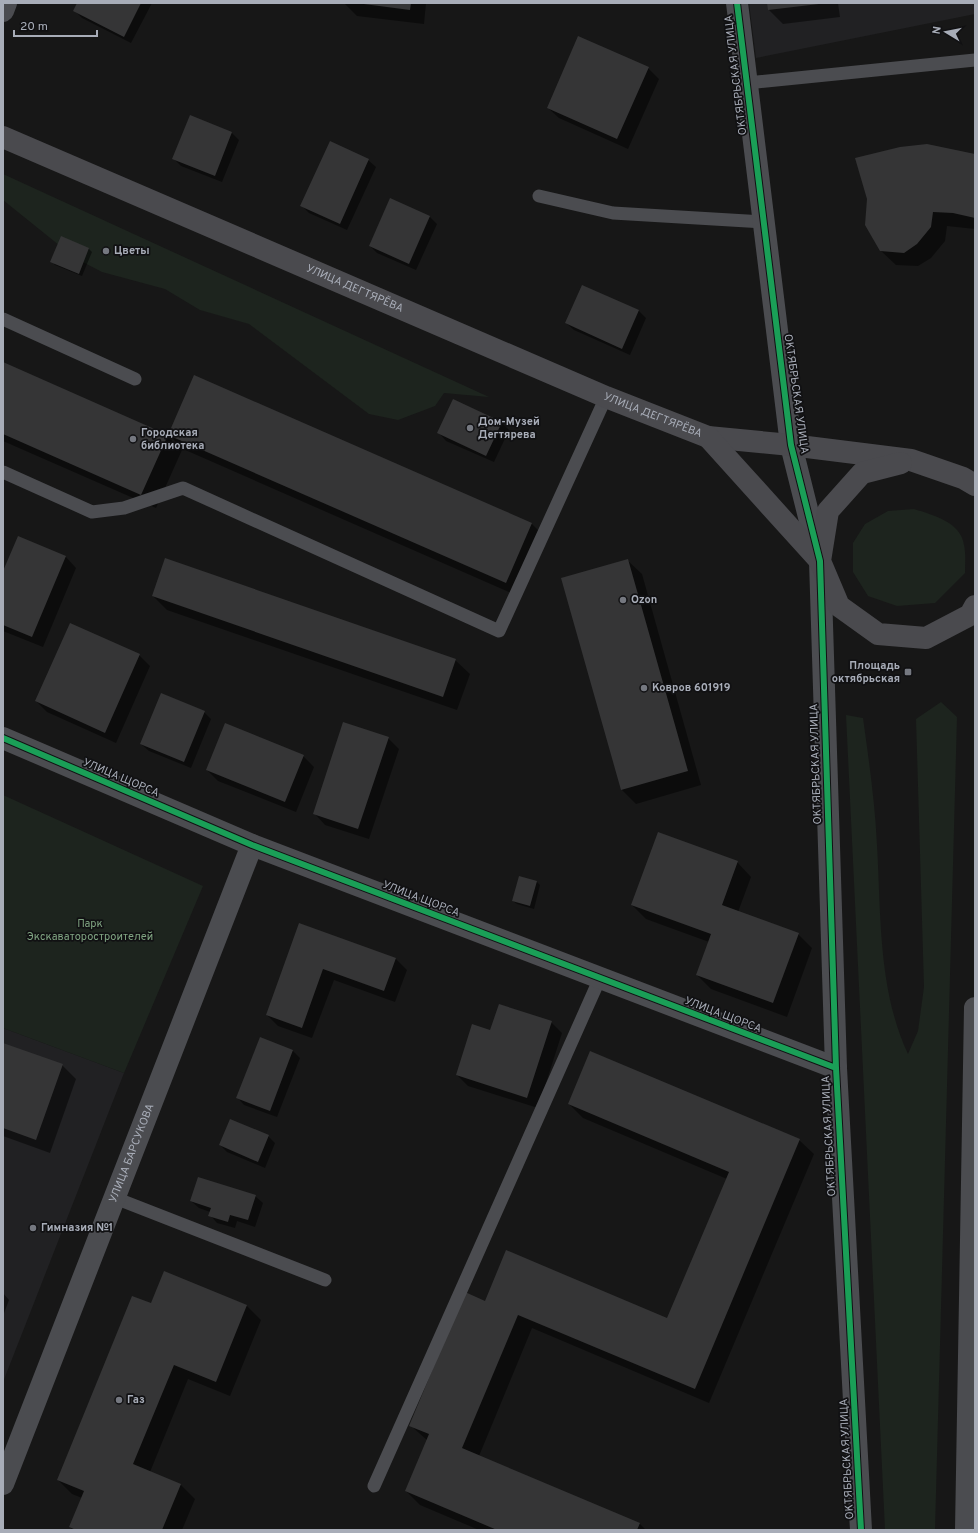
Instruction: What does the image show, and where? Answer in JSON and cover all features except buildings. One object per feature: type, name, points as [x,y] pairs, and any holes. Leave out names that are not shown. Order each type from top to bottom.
[{"type":"main road","name":"УЛИЦА ДЕГТЯРЁВА","points":[[3,137],[606,397],[708,437],[791,445],[911,460],[971,486]]},
{"type":"main road","name":"УЛИЦА ДЕГТЯРЁВА","points":[[708,437],[820,561]]},
{"type":"main road","points":[[911,460],[862,473],[857,478],[828,511],[820,561],[839,606],[878,634],[926,638],[974,615]]},
{"type":"street","points":[[3,11],[6,3]]},
{"type":"street","name":"ОКТЯБРЬСКАЯ УЛИЦА","points":[[737,3],[791,445],[820,561],[836,1068],[861,1530]]},
{"type":"street","name":"УЛИЦА ЩОРСА","points":[[3,738],[252,845],[836,1068]]},
{"type":"street","name":"УЛИЦА БАРСУКОВА","points":[[3,1484],[252,845]]},
{"type":"street","points":[[966,1530],[975,1008]]},
{"type":"lane","points":[[747,83],[975,60]]},
{"type":"lane","points":[[539,196],[613,213],[764,222]]},
{"type":"lane","points":[[3,319],[136,379]]},
{"type":"lane","points":[[3,472],[92,512],[124,508],[183,488],[499,631],[606,397]]},
{"type":"lane","points":[[374,1486],[600,978]]},
{"type":"lane","points":[[115,1198],[325,1280]]},
{"type":"shaded area","points":[[749,3],[975,3],[975,14],[756,58]]},
{"type":"shaded area","name":"Гимназия №1","points":[[3,1028],[124,1073],[3,1382]]},
{"type":"green space","points":[[3,174],[489,397],[444,393],[435,406],[398,420],[369,414],[249,324],[200,310],[165,289],[102,272],[75,258],[3,200]]},
{"type":"green space","points":[[914,509],[945,521],[958,531],[962,537],[965,548],[965,573],[935,603],[897,606],[868,596],[853,572],[853,543],[865,524],[888,511]]},
{"type":"green space","points":[[941,702],[957,717],[935,1530],[885,1530],[846,715],[863,718],[875,813],[881,925],[886,978],[898,1029],[908,1054],[918,1031],[924,987],[916,719]]},
{"type":"green space","name":"Парк Экскаваторостроителей","points":[[3,795],[203,886],[124,1073],[3,1028]]},
{"type":"cycle path","points":[[737,3],[791,445],[820,561],[836,1068],[861,1530]]},
{"type":"cycle path","points":[[3,738],[252,845],[836,1068]]},
{"type":"place","name":"Цветы","points":[[106,251]]},
{"type":"place","name":"Дом-Музей Дегтярева","points":[[470,428]]},
{"type":"place","name":"Городская библиотека","points":[[133,439]]},
{"type":"place","name":"Ozon","points":[[623,600]]},
{"type":"place","name":"Площадь октябрьская","points":[[908,672]]},
{"type":"place","name":"Ковров 601919","points":[[644,688]]},
{"type":"place","name":"Гимназия №1","points":[[33,1228]]},
{"type":"place","name":"Газ","points":[[119,1400]]}]
